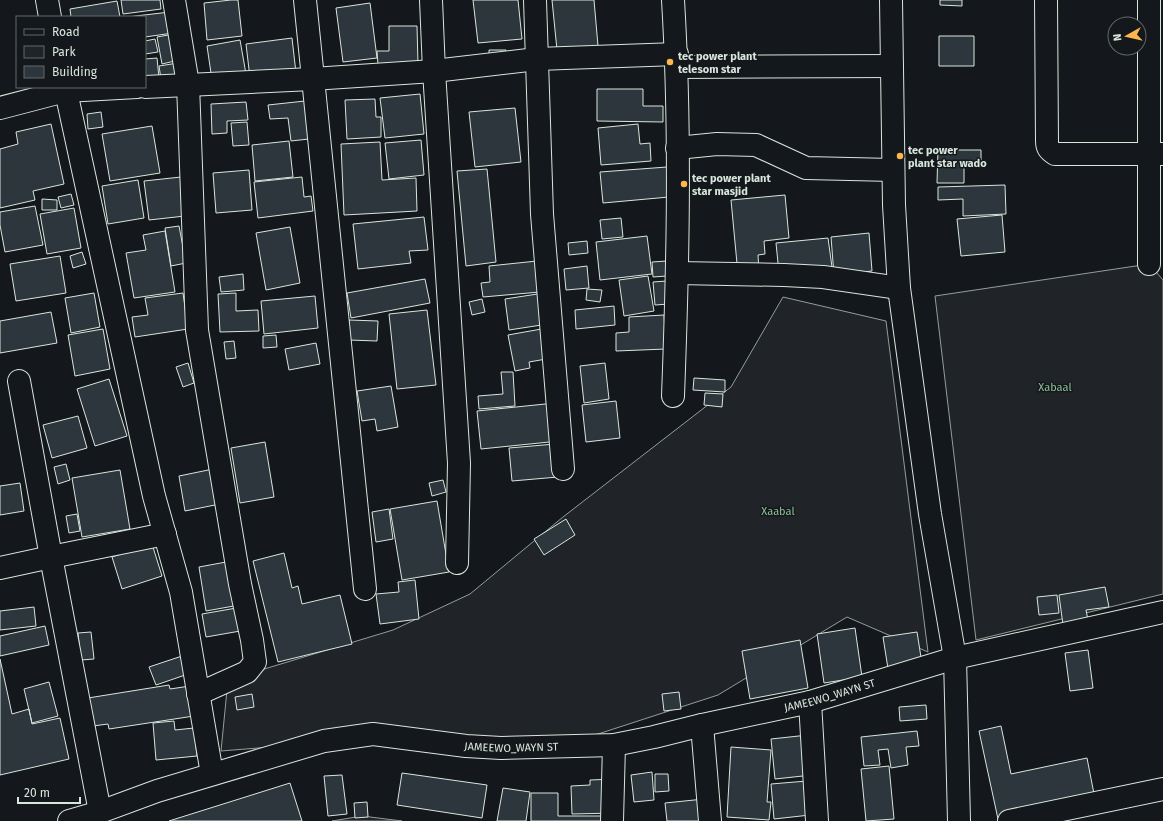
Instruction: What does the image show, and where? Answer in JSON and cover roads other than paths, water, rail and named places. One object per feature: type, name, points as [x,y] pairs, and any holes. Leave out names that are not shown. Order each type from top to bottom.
[{"type":"street","points":[[47,0],[50,16]]},
{"type":"street","points":[[174,0],[188,84],[198,330],[240,584],[252,640],[255,662],[247,672],[198,694]]},
{"type":"street","points":[[305,0],[365,589]]},
{"type":"street","points":[[431,0],[458,463],[457,563]]},
{"type":"street","points":[[535,0],[542,214],[563,469]]},
{"type":"street","points":[[673,396],[677,273],[677,61],[674,0]]},
{"type":"street","points":[[891,0],[893,170],[899,288],[930,514],[955,658],[959,821]]},
{"type":"street","points":[[1046,0],[1047,146],[1050,151],[1055,154],[1156,154]]},
{"type":"street","points":[[1149,0],[1156,154],[1149,264]]},
{"type":"street","points":[[146,87],[312,79],[434,71],[537,59],[892,66]]},
{"type":"street","points":[[0,108],[65,89],[102,88]]},
{"type":"street","points":[[65,89],[154,496],[181,592],[212,774]]},
{"type":"street","points":[[677,148],[717,144],[756,145],[806,168],[893,170]]},
{"type":"street","points":[[677,273],[823,277],[899,288]]},
{"type":"street","points":[[19,381],[51,557],[83,818]]},
{"type":"street","points":[[0,568],[165,534]]},
{"type":"street","name":"JAMEEWO_WAYN ST","points":[[83,818],[157,791],[324,741],[373,734],[466,746],[501,748],[614,745],[810,702],[955,658],[1163,612]]},
{"type":"street","points":[[810,702],[817,821]]},
{"type":"street","points":[[702,725],[710,821]]},
{"type":"street","points":[[612,821],[614,745]]},
{"type":"street","points":[[1009,821],[1163,789]]},
{"type":"place","name":"tec power plant telesom star","points":[[670,62]]},
{"type":"place","name":"tec power plant star wado","points":[[900,156]]},
{"type":"place","name":"tec power plant star masjid","points":[[684,184]]},
{"type":"park label","name":"Xabaal","points":[[1055,387]]},
{"type":"park label","name":"Xaabal","points":[[778,511]]}]
